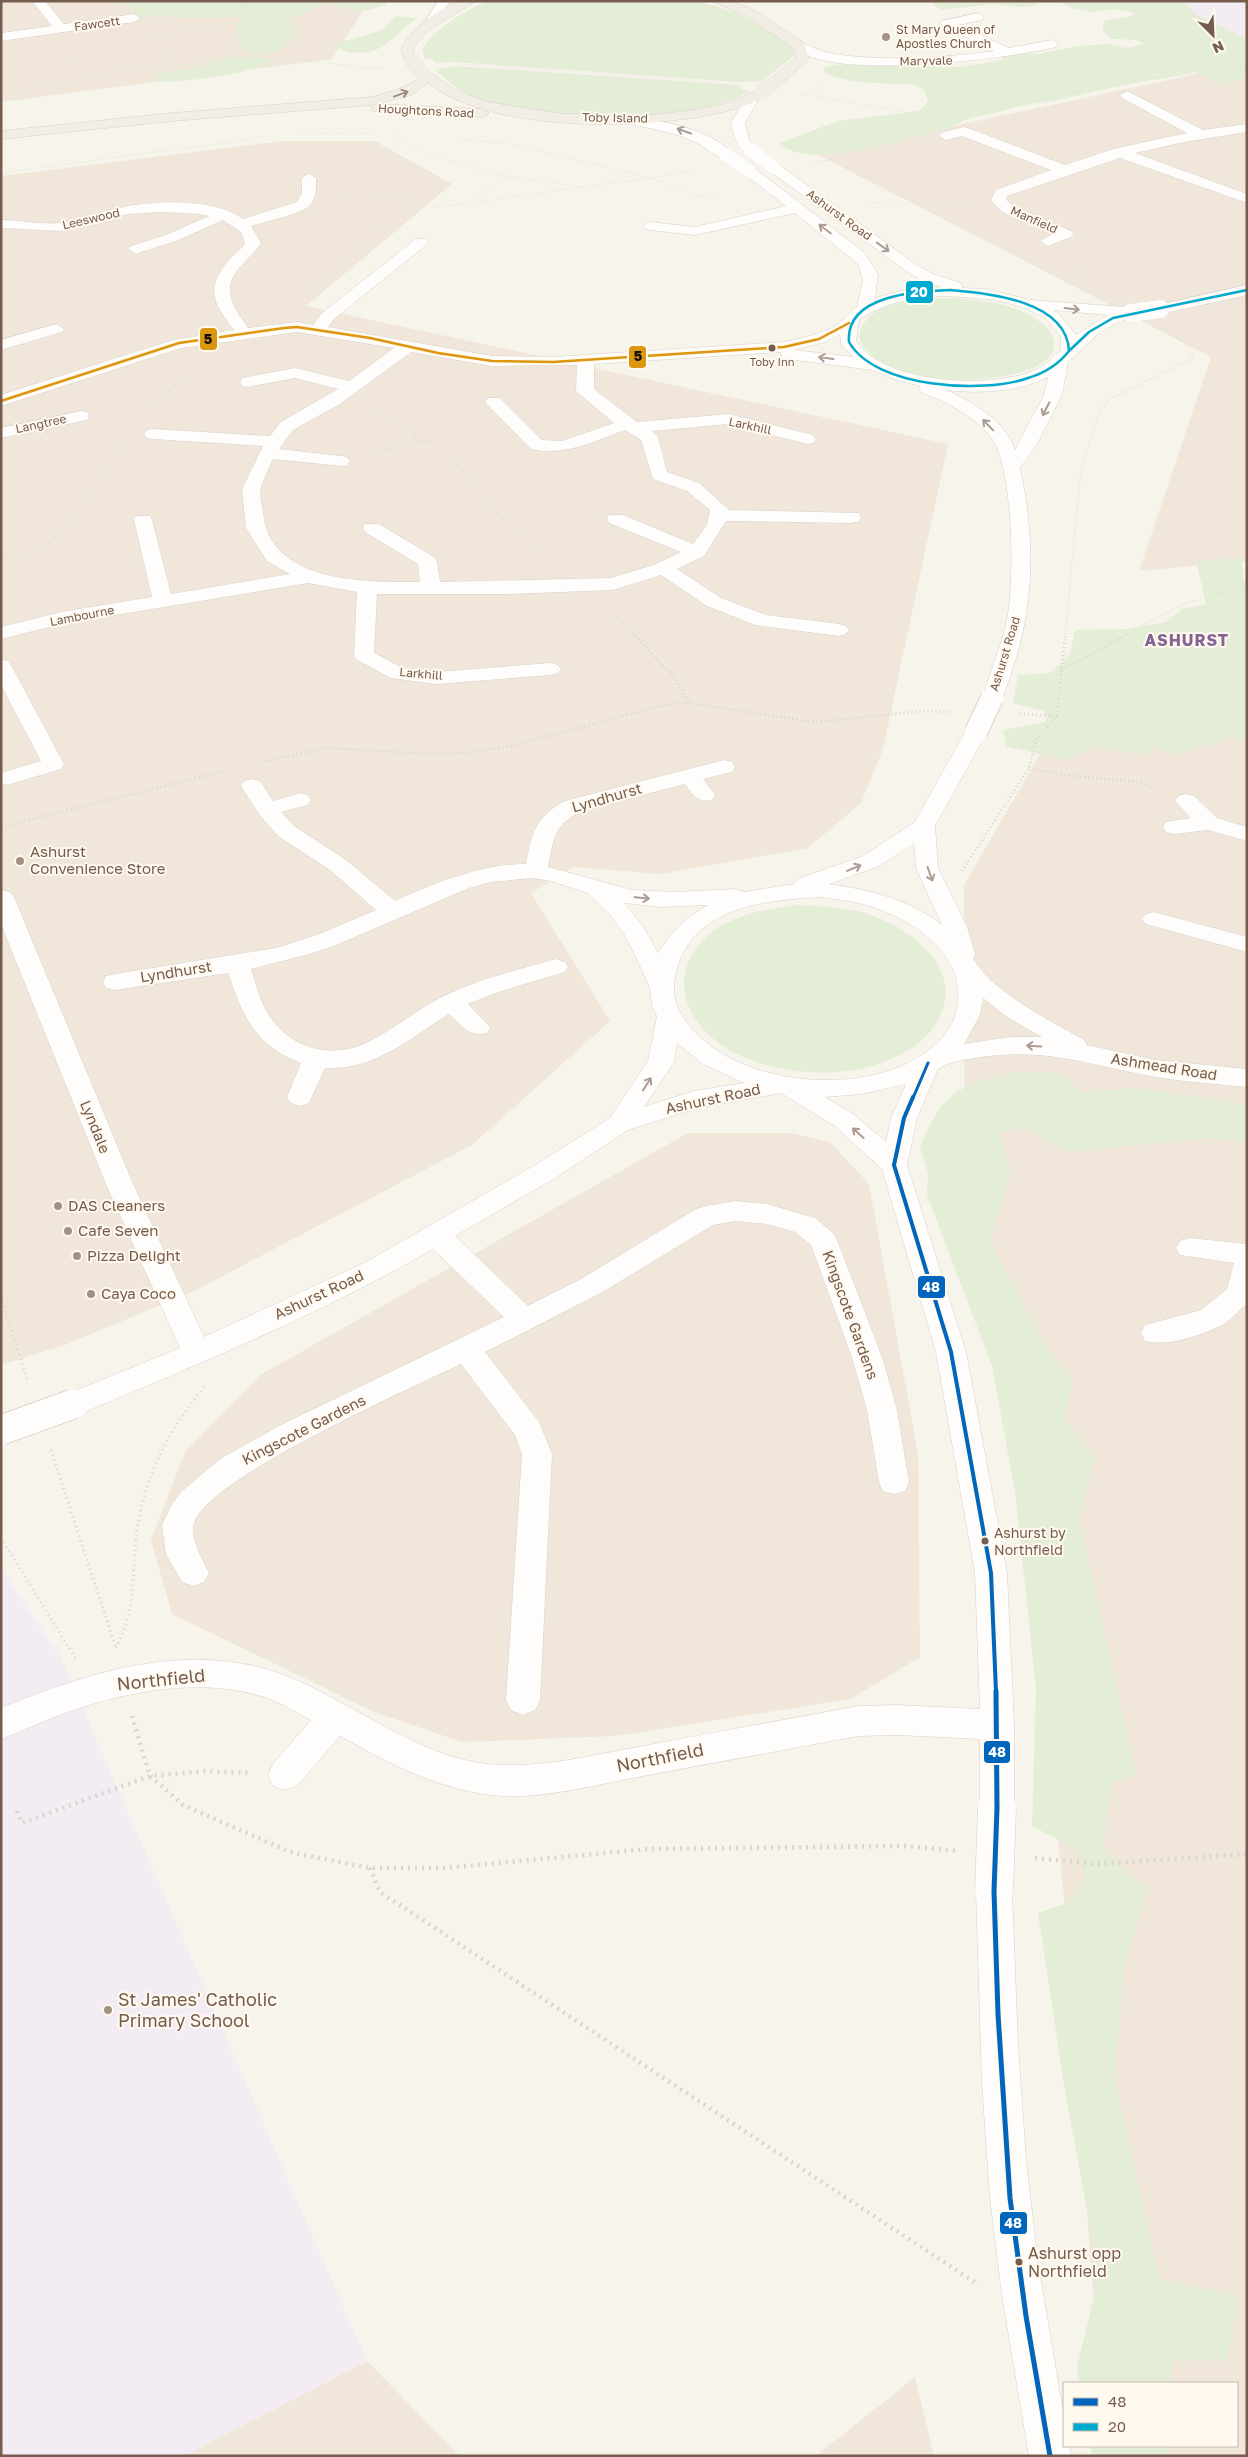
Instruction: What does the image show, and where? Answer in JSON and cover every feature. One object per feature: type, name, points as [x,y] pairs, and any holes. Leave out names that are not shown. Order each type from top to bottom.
[{"type":"main road","points":[[420,69],[408,55],[409,44],[429,25],[470,1]]},
{"type":"main road","points":[[719,1],[753,9],[800,46],[803,58],[798,64]]},
{"type":"main road","name":"Toby Island","points":[[420,69],[440,86],[472,101],[521,112],[568,118],[630,120],[689,115],[730,106],[757,95],[798,64]]},
{"type":"main road","name":"Houghtons Road","points":[[1,135],[172,117],[350,103],[391,97],[419,86],[420,69]]},
{"type":"main road","name":"Houghtons Road","points":[[284,108],[386,108],[568,118]]},
{"type":"street","name":"Fawcett","points":[[38,1],[61,29]]},
{"type":"street","points":[[429,25],[444,1]]},
{"type":"street","points":[[978,17],[946,24],[1009,53]]},
{"type":"street","name":"Fawcett","points":[[1,37],[134,18]]},
{"type":"street","name":"Maryvale","points":[[800,46],[807,51],[829,57],[929,62],[1009,53],[1052,44]]},
{"type":"street","name":"Maryvale","points":[[798,64],[829,57]]},
{"type":"street","name":"Ashurst Road","points":[[757,95],[738,123],[742,141],[751,150],[927,277],[986,294]]},
{"type":"street","points":[[1127,95],[1199,134]]},
{"type":"street","name":"Ashurst Road","points":[[630,120],[684,131],[701,138],[777,192],[860,256],[868,264],[872,276],[865,308]]},
{"type":"street","name":"Manfield","points":[[1048,241],[1066,234],[1007,209],[998,200],[1001,193],[1062,169],[1118,152],[1199,134],[1247,128]]},
{"type":"street","points":[[946,136],[963,131],[1062,169]]},
{"type":"street","points":[[1118,152],[1247,199]]},
{"type":"street","points":[[243,332],[220,295],[221,284],[228,272],[253,243],[252,236],[241,224],[293,209],[308,200],[310,193],[309,178]]},
{"type":"street","points":[[139,194],[148,200],[150,208]]},
{"type":"street","name":"Leeswood","points":[[1,224],[58,227],[128,210],[186,208],[223,215],[241,224]]},
{"type":"street","points":[[649,226],[694,231],[798,208]]},
{"type":"street","points":[[136,249],[171,238],[223,215]]},
{"type":"street","points":[[317,330],[328,316],[421,242]]},
{"type":"street","points":[[3,397],[178,343],[243,332],[284,328],[317,330],[492,361],[586,360],[739,352],[784,347],[819,339],[849,323],[865,308],[888,298],[918,292],[952,291],[986,294],[1024,303],[1131,313],[1245,292]]},
{"type":"street","points":[[1013,466],[1028,444],[1053,395],[1070,338],[1062,325],[1046,313],[1024,303]]},
{"type":"street","points":[[849,323],[847,337],[855,352],[874,365],[901,376],[936,383],[974,386],[1009,383],[1040,374],[1065,357],[1099,325],[1131,313]]},
{"type":"street","points":[[1,344],[56,329]]},
{"type":"street","points":[[408,346],[334,400],[287,426],[271,447],[251,489],[255,528],[274,557],[308,577],[367,588],[507,588],[612,584],[663,568],[696,552],[716,525],[720,508],[694,487],[660,475],[649,437],[630,426],[585,391],[586,360]]},
{"type":"street","points":[[739,352],[785,353],[874,365]]},
{"type":"street","points":[[248,382],[295,373],[352,387]]},
{"type":"street","name":"Ashurst Road","points":[[766,894],[844,872],[871,861],[924,826],[976,732],[992,698],[1018,615],[1020,549],[1013,466],[1004,445],[976,413],[940,393],[901,376]]},
{"type":"street","name":"Larkhill","points":[[494,402],[536,445],[564,446],[630,426],[729,419],[807,439]]},
{"type":"street","name":"Langtree","points":[[1,433],[81,416]]},
{"type":"street","points":[[153,434],[271,447],[341,461]]},
{"type":"street","points":[[718,515],[852,517]]},
{"type":"street","points":[[616,519],[696,552]]},
{"type":"street","points":[[143,520],[163,601]]},
{"type":"street","points":[[372,528],[427,561],[431,588]]},
{"type":"street","points":[[663,568],[714,602],[762,621],[839,630]]},
{"type":"street","name":"Lambourne","points":[[1,634],[61,618],[308,577]]},
{"type":"street","name":"Larkhill","points":[[367,588],[364,656],[398,674],[436,678],[551,670]]},
{"type":"street","points":[[1,665],[53,764],[7,778]]},
{"type":"street","name":"Lyndhurst","points":[[536,872],[543,833],[548,822],[559,813],[573,806],[724,767]]},
{"type":"street","points":[[690,776],[704,795]]},
{"type":"street","points":[[252,786],[267,809],[286,831],[338,865],[392,910]]},
{"type":"street","points":[[267,809],[300,800]]},
{"type":"street","points":[[1186,801],[1209,823]]},
{"type":"street","points":[[1174,827],[1209,823],[1247,834]]},
{"type":"street","points":[[784,1086],[841,1088],[890,1080],[932,1060],[961,1033],[972,1004],[968,971],[955,927],[935,887],[928,868],[924,826]]},
{"type":"street","name":"Lyndhurst","points":[[115,982],[236,963],[298,949],[351,929],[428,895],[480,879],[519,872],[536,872],[577,880],[618,895],[643,898],[672,900],[766,894]]},
{"type":"street","name":"Lyndhurst","points":[[595,888],[618,908],[646,949],[660,985],[669,1016]]},
{"type":"street","points":[[660,985],[667,955],[687,929],[718,908],[766,894],[822,890],[869,898],[911,914],[945,938],[968,971]]},
{"type":"street","name":"Lyndale","points":[[2,897],[112,1166],[166,1290],[197,1353]]},
{"type":"street","points":[[1154,920],[1247,945]]},
{"type":"street","points":[[236,963],[255,1012],[268,1032],[286,1048],[315,1060],[340,1059],[366,1053],[451,1002],[487,988],[556,967]]},
{"type":"street","name":"Ashmead Road","points":[[968,971],[1016,1011],[1082,1051]]},
{"type":"street","points":[[451,1002],[478,1027]]},
{"type":"street","points":[[669,1016],[692,1044],[728,1068],[784,1086],[844,1120],[894,1165]]},
{"type":"street","name":"Ashurst Road","points":[[619,1124],[661,1062],[669,1016]]},
{"type":"street","name":"Ashmead Road","points":[[932,1060],[1006,1045],[1034,1045],[1082,1051],[1111,1060],[1155,1068],[1247,1078]]},
{"type":"street","points":[[300,1097],[315,1060]]},
{"type":"street","points":[[932,1060],[904,1118],[894,1165],[951,1352],[990,1572],[997,1725],[994,1891],[998,2014],[1010,2198],[1026,2316],[1050,2456]]},
{"type":"street","name":"Ashurst Road","points":[[1,1430],[73,1404],[197,1353],[376,1269],[546,1171],[619,1124],[694,1100],[784,1086]]},
{"type":"street","name":"Kingscote Gardens","points":[[193,1573],[182,1554],[178,1525],[183,1513],[206,1488],[259,1450],[467,1350],[591,1286],[706,1216],[736,1211],[767,1214],[805,1225],[823,1240],[867,1357],[882,1410],[894,1482]]},
{"type":"street","points":[[436,1235],[525,1320]]},
{"type":"street","points":[[1190,1248],[1247,1254]]},
{"type":"street","points":[[1155,1333],[1182,1328],[1211,1318],[1240,1294],[1247,1264]]},
{"type":"street","points":[[467,1350],[528,1430],[537,1454],[523,1700]]},
{"type":"street","name":"Northfield","points":[[1,1724],[69,1696],[111,1684],[184,1674],[241,1676],[288,1692],[422,1760],[452,1772],[483,1779],[515,1781],[556,1778],[858,1721],[897,1720],[997,1725]]},
{"type":"street","points":[[285,1775],[335,1717]]},
{"type":"path","points":[[239,1],[245,6],[232,24],[239,52]]},
{"type":"path","points":[[134,18],[179,65],[218,59],[239,52],[368,68],[386,67]]},
{"type":"path","points":[[103,41],[126,69]]},
{"type":"path","points":[[1,93],[87,80],[81,76],[61,51]]},
{"type":"path","points":[[7,59],[28,89]]},
{"type":"path","points":[[81,76],[176,62]]},
{"type":"path","points":[[455,64],[726,82]]},
{"type":"path","points":[[797,94],[934,117]]},
{"type":"path","points":[[391,133],[423,149],[477,168],[508,176],[582,187]]},
{"type":"path","points":[[810,149],[863,177],[881,190],[921,202]]},
{"type":"path","points":[[818,162],[830,160]]},
{"type":"path","points":[[466,204],[508,176]]},
{"type":"path","points":[[310,193],[362,192],[419,200],[436,207],[651,178],[694,195],[712,199],[728,199],[777,192]]},
{"type":"path","points":[[284,328],[289,304],[404,206],[419,200]]},
{"type":"path","points":[[866,203],[921,202],[1003,205]]},
{"type":"path","points":[[1048,241],[1091,260],[1071,277],[1088,284]]},
{"type":"path","points":[[935,887],[956,880],[1029,768],[1036,740],[1057,716],[1081,469],[1100,410],[1109,400],[1129,388],[1188,361],[1192,354],[1191,348],[1168,331]]},
{"type":"path","points":[[154,409],[191,366],[182,365]]},
{"type":"path","points":[[334,400],[368,405],[414,427],[416,441]]},
{"type":"path","points":[[1,557],[44,548],[78,516],[116,452],[129,438]]},
{"type":"path","points":[[341,461],[416,441],[436,441],[509,524],[545,556],[607,592],[607,605],[675,678],[689,703]]},
{"type":"path","points":[[1061,671],[1180,604],[1247,586]]},
{"type":"path","points":[[256,764],[325,748],[434,754],[475,752],[511,746],[669,704],[689,703],[812,722],[923,710],[952,712]]},
{"type":"path","points":[[1018,714],[1057,716]]},
{"type":"path","points":[[1029,768],[1063,775],[1138,782],[1186,801]]},
{"type":"path","points":[[1,827],[228,770]]},
{"type":"path","points":[[1,1297],[26,1376]]},
{"type":"path","points":[[50,1447],[118,1654]]},
{"type":"path","points":[[1,1538],[78,1662]]},
{"type":"path","points":[[129,1707],[150,1776],[183,1805],[290,1852],[370,1868],[446,1868],[648,1849],[906,1846],[963,1852]]},
{"type":"path","points":[[17,1811],[22,1823],[150,1776],[204,1770],[235,1772]]},
{"type":"path","points":[[1030,1858],[1096,1864],[1247,1854]]},
{"type":"path","points":[[370,1868],[380,1892],[1026,2316]]},
{"type":"shaded area","points":[[1,1],[369,1],[332,59],[1,102]]},
{"type":"shaded area","points":[[1168,1],[1247,1],[1247,41]]},
{"type":"shaded area","points":[[1247,63],[1247,561],[1139,571],[1211,357],[819,155]]},
{"type":"shaded area","points":[[282,141],[375,141],[452,184],[306,306],[948,444],[883,749],[861,803],[808,848],[660,874],[574,867],[531,893],[610,1021],[472,1145],[198,1289],[65,1345],[1,1365],[1,176]]},
{"type":"shaded area","points":[[1247,719],[1247,2456],[1125,2456],[1122,2447],[1238,2447],[1238,2382],[1105,2382],[1098,2360],[1063,1886],[1014,1434],[965,1252],[964,885],[1048,740]]},
{"type":"shaded area","points":[[688,1133],[791,1133],[830,1142],[869,1184],[918,1454],[920,1657],[850,1699],[616,1736],[462,1742],[374,1712],[172,1614],[151,1540],[185,1452],[262,1374]]},
{"type":"shaded area","name":"St James' Catholic Primary School","points":[[1,1568],[61,1658],[367,2361],[184,2456],[1,2456]]},
{"type":"shaded area","points":[[367,2361],[460,2456],[184,2456]]},
{"type":"shaded area","points":[[915,2377],[934,2456],[816,2456]]},
{"type":"green space","points":[[123,1],[386,1],[385,5],[361,11],[346,9],[333,4],[315,7],[290,20],[291,24],[299,29],[295,36],[283,47],[268,53],[259,53],[243,49],[235,27],[241,17],[176,18],[170,15],[139,18]]},
{"type":"green space","points":[[488,1],[697,1],[736,12],[789,43],[793,47],[794,56],[762,81],[739,82],[454,62],[436,63],[431,59],[425,59],[422,50],[434,35],[461,15]]},
{"type":"green space","points":[[933,1],[1039,1],[1033,6],[1018,7],[994,4],[942,10],[933,5]]},
{"type":"green space","points":[[1059,1],[1183,1],[1196,14],[1247,39],[1247,78],[1217,84],[1196,72],[1104,89],[967,119],[950,128],[862,150],[836,154],[813,154],[793,151],[780,143],[838,121],[919,111],[928,101],[924,90],[915,85],[845,80],[824,72],[824,68],[854,63],[959,67],[1002,60],[1003,56],[1021,53],[1038,54],[1078,46],[1108,44],[1126,48],[1145,44],[1136,40],[1112,39],[1102,30],[1105,20],[1129,17],[1135,13],[1116,9],[1093,12],[1072,8]]},
{"type":"green space","points":[[397,16],[417,18],[377,49],[357,53],[344,50],[334,44],[380,31]]},
{"type":"green space","points":[[233,56],[273,59],[250,70],[219,76],[159,82],[153,77],[161,72],[206,67],[205,62],[223,60]]},
{"type":"green space","points":[[454,66],[739,85],[743,90],[750,91],[725,102],[693,110],[615,116],[575,115],[537,111],[476,98],[454,86],[435,70]]},
{"type":"green space","points":[[950,298],[1009,307],[1040,322],[1054,342],[1048,358],[1028,370],[997,378],[960,380],[923,376],[890,366],[862,345],[860,330],[862,326],[875,312],[884,307],[906,301]]},
{"type":"green space","points":[[1241,558],[1244,581],[1247,582],[1247,739],[1232,737],[1175,755],[1154,747],[1144,756],[1095,745],[1064,760],[1006,746],[1003,730],[1046,722],[1044,711],[1013,703],[1018,675],[1050,673],[1070,655],[1075,630],[1126,629],[1166,622],[1182,609],[1206,604],[1196,561]]},
{"type":"green space","points":[[797,905],[821,906],[861,912],[893,925],[923,946],[934,959],[942,974],[946,991],[939,1018],[927,1036],[911,1049],[881,1063],[861,1069],[838,1072],[814,1072],[766,1065],[744,1057],[724,1047],[707,1033],[694,1016],[686,1000],[684,983],[687,966],[694,951],[705,938],[720,927],[738,918],[760,911]]},
{"type":"green space","points":[[1019,1072],[1057,1072],[1083,1092],[1136,1088],[1247,1105],[1247,1142],[1207,1138],[1066,1152],[1024,1126],[999,1134],[1011,1170],[990,1240],[1042,1340],[1072,1381],[1064,1420],[1095,1457],[1079,1519],[1136,1775],[1111,1783],[1103,1849],[1147,1890],[1125,1964],[1114,2076],[1159,2279],[1239,2296],[1227,2360],[1172,2361],[1171,2382],[1079,2382],[1077,2367],[1099,2276],[1064,2085],[1038,1913],[1071,1902],[1086,1877],[1077,1850],[1032,1826],[1036,1688],[1015,1492],[992,1366],[927,1195],[928,1173],[920,1147],[937,1113],[956,1092],[982,1080]]},
{"type":"green space","points":[[1090,2447],[1168,2447],[1168,2456],[1092,2456]]},
{"type":"transit line","name":"20","points":[[1069,351],[1069,343],[1064,329],[1049,315],[1016,301],[973,291],[928,291],[906,294],[885,300],[859,312],[852,320],[848,331],[849,342],[854,351],[863,359],[886,371],[937,383],[973,386],[991,385],[1027,379],[1044,372],[1060,362],[1089,332],[1113,318],[1247,290]]},
{"type":"transit line","name":"5","points":[[1,401],[179,343],[284,328],[297,327],[370,338],[438,353],[492,361],[553,362],[784,347],[819,339],[849,323]]},
{"type":"transit line","name":"48","points":[[928,1063],[904,1118],[894,1165],[951,1352],[991,1573],[997,1725],[994,1891],[998,2014],[1010,2198],[1026,2316],[1050,2456]]},
{"type":"place","name":"St Mary Queen of Apostles Church","points":[[886,37]]},
{"type":"place","name":"Toby Inn","points":[[772,348]]},
{"type":"place","name":"Ashurst Convenience Store","points":[[20,861]]},
{"type":"place","name":"DAS Cleaners","points":[[58,1206]]},
{"type":"place","name":"Cafe Seven","points":[[68,1231]]},
{"type":"place","name":"Pizza Delight","points":[[77,1256]]},
{"type":"place","name":"Caya Coco","points":[[91,1294]]},
{"type":"place","name":"Ashurst by Northfield","points":[[985,1541]]},
{"type":"place","name":"St James' Catholic Primary School","points":[[108,2010]]},
{"type":"place","name":"Ashurst opp Northfield","points":[[1019,2262]]},
{"type":"district","name":"ASHURST","points":[[1187,640]]}]
